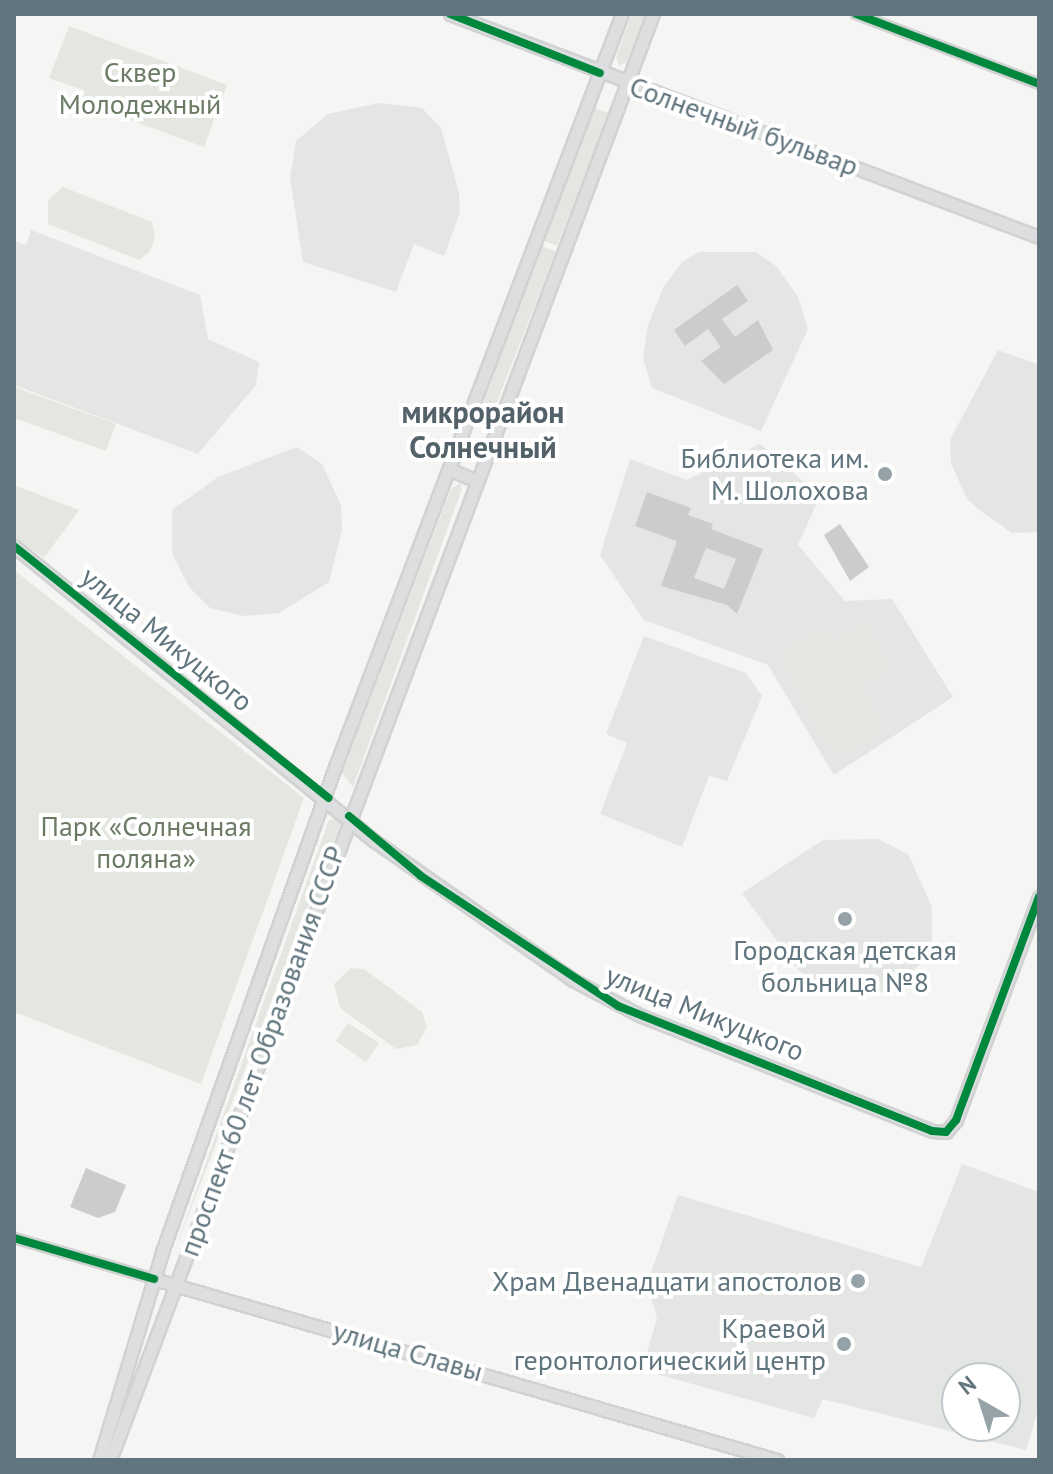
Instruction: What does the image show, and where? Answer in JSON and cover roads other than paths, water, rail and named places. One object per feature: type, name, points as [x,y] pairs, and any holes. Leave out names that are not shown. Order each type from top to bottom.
[{"type":"main road","name":"Солнечный бульвар","points":[[450,14],[628,84],[1039,237]]},
{"type":"main road","name":"проспект 60 лет Образования СССР","points":[[99,1460],[154,1279],[328,798],[335,767],[451,470],[622,14]]},
{"type":"main road","name":"проспект 60 лет Образования СССР","points":[[110,1460],[474,480],[653,14]]},
{"type":"main road","points":[[451,470],[474,480]]},
{"type":"main road","name":"улица Микуцкого","points":[[14,546],[421,876],[618,1006],[946,1132],[1039,897]]},
{"type":"main road","name":"улица Славы","points":[[154,1279],[177,1283],[777,1460]]},
{"type":"street","points":[[856,14],[1039,84]]},
{"type":"street","points":[[14,1238],[154,1279]]},
{"type":"place","name":"Библиотека им. М. Шолохова","points":[[885,474]]},
{"type":"place","name":"Городская детская больница №8","points":[[845,919]]},
{"type":"place","name":"Храм Двенадцати апостолов","points":[[858,1281]]},
{"type":"place","name":"Краевой геронтологический центр","points":[[844,1344]]},
{"type":"district","name":"микрорайон Солнечный","points":[[483,429]]},
{"type":"park label","name":"Сквер Молодежный","points":[[140,88]]},
{"type":"park label","name":"Парк «Солнечная поляна»","points":[[146,842]]}]
